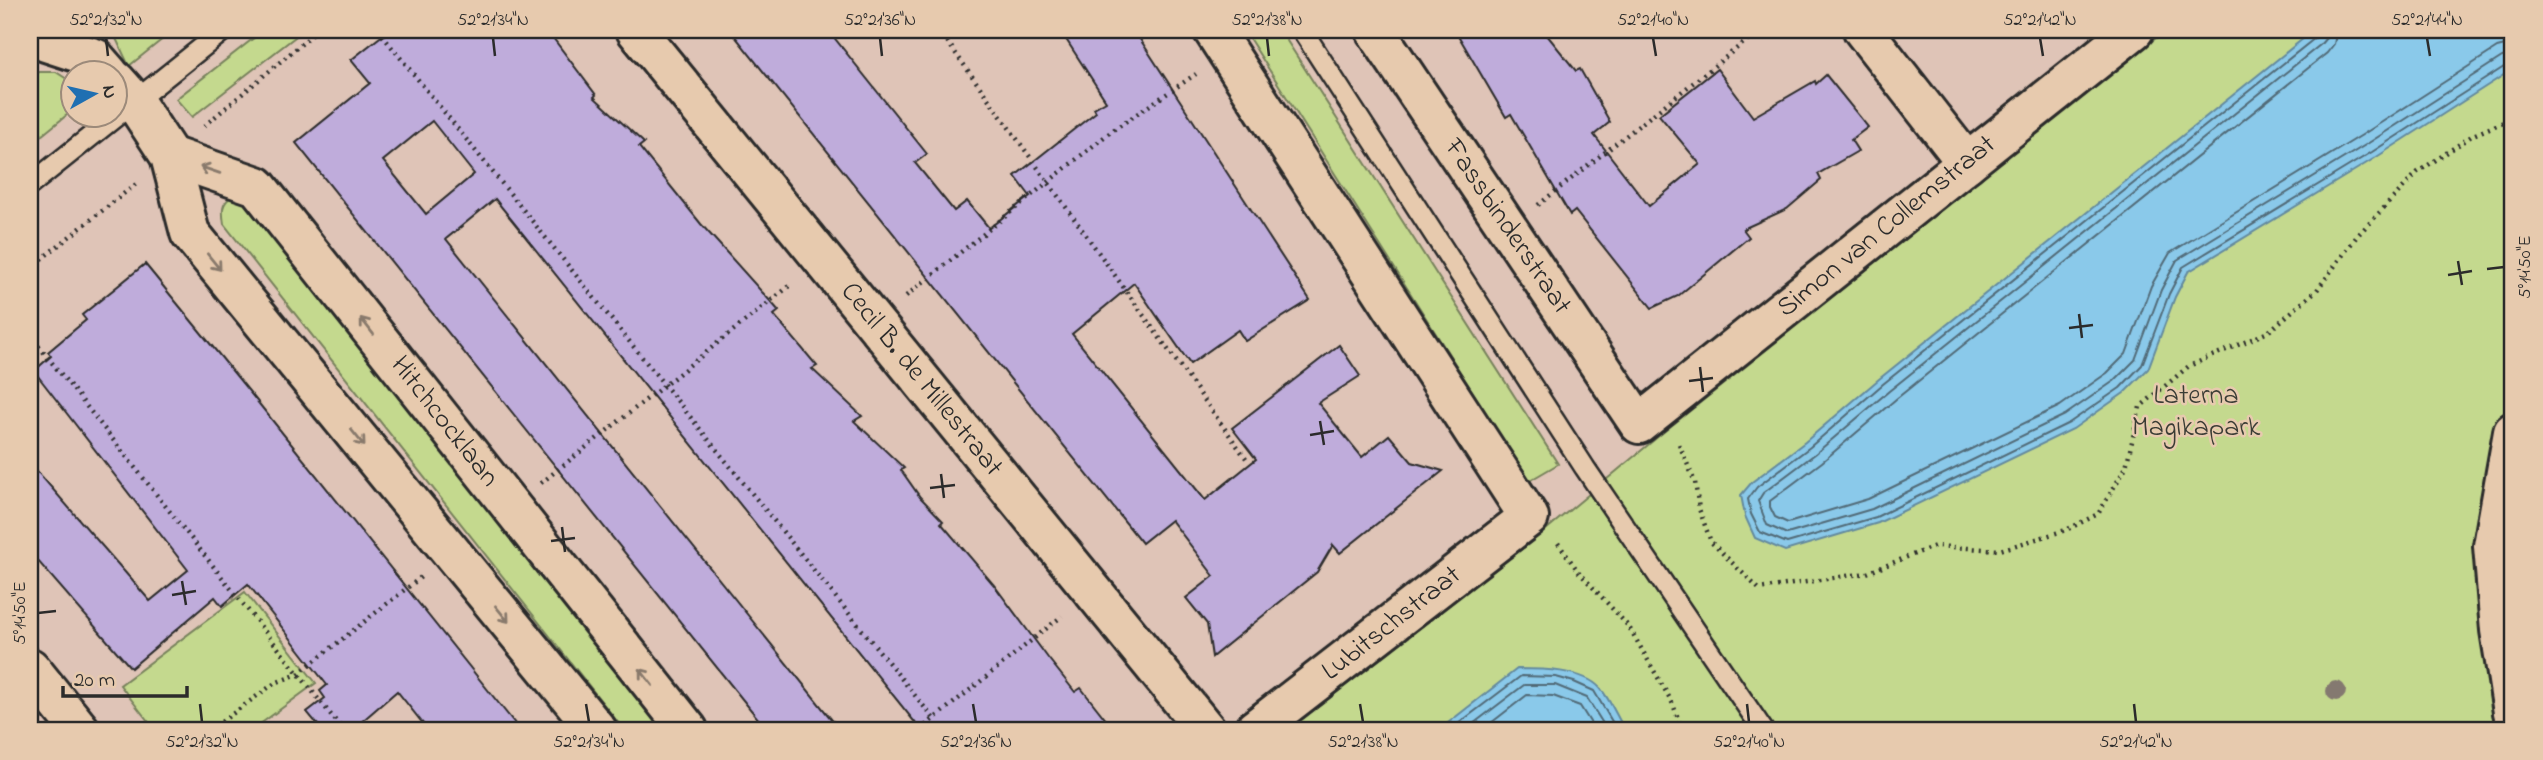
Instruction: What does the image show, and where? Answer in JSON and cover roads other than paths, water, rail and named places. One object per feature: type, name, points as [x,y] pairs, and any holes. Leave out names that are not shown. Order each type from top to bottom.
[{"type":"street","name":"Cecil B. de Millestraat","points":[[636,30],[1206,730]]},
{"type":"street","name":"Fassbinderstraat","points":[[1375,30],[1508,229],[1650,417]]},
{"type":"street","points":[[1863,30],[1967,163]]},
{"type":"street","name":"Simon van Collemstraat","points":[[1650,417],[2134,30]]},
{"type":"street","name":"Lubitschstraat","points":[[1221,41],[1529,517],[1254,730]]},
{"type":"street","points":[[37,43],[84,60]]},
{"type":"street","points":[[130,99],[170,156],[190,233],[597,730]]},
{"type":"street","name":"Hitchcocklaan","points":[[170,156],[257,186],[688,730]]},
{"type":"street","points":[[2513,432],[2493,546],[2500,630],[2513,712]]},
{"type":"street","points":[[30,668],[80,730]]},
{"type":"lane","points":[[130,62],[224,30]]},
{"type":"lane","points":[[1302,30],[1585,468],[1763,730]]},
{"type":"lane","points":[[30,185],[67,130]]},
{"type":"water","points":[[2314,30],[2513,30],[2513,69],[2375,158],[2188,272],[2175,297],[2148,369],[2124,393],[2073,429],[1878,523],[1785,551],[1755,538],[1745,516],[1741,495],[1752,482]]},
{"type":"water","points":[[1517,669],[1561,671],[1592,682],[1607,697],[1625,730],[1439,730]]},
{"type":"park label","name":"Laterna Magikapark","points":[[2196,412]]}]
